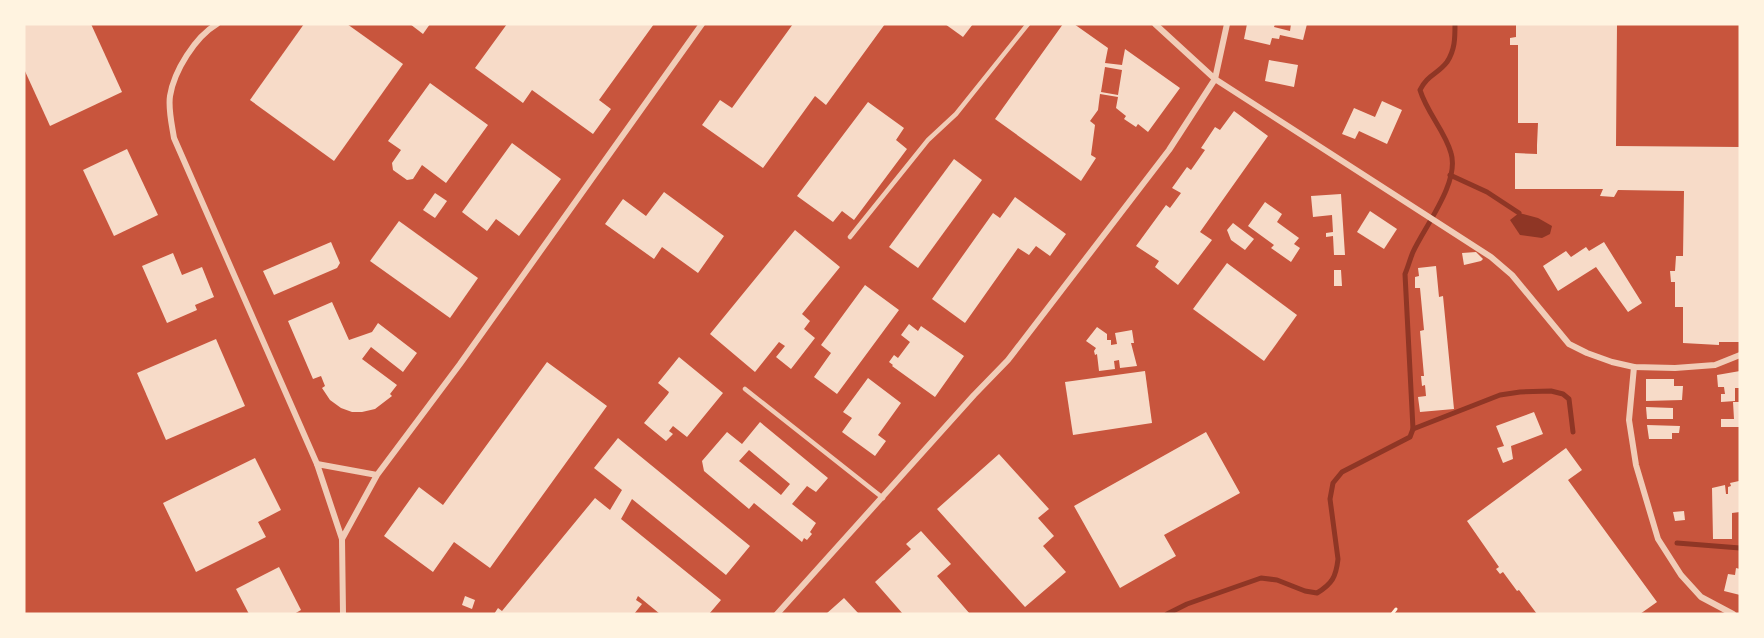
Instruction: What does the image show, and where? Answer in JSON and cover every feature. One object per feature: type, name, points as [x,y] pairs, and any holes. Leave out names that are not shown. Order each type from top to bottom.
[{"type":"street","points":[[217,24],[205,31],[183,60],[169,97],[174,138],[317,464],[342,539],[343,614]]},
{"type":"street","points":[[342,539],[377,475],[467,354],[702,24]]},
{"type":"street","points":[[1155,24],[1215,79],[1491,257],[1512,275],[1569,344],[1612,362],[1635,367],[1675,368],[1715,365],[1740,355]]},
{"type":"street","points":[[779,613],[1008,360],[1169,150],[1215,79],[1227,24]]},
{"type":"street","points":[[1635,367],[1629,420],[1636,465],[1658,539],[1681,575],[1701,597],[1733,614]]},
{"type":"street","points":[[317,464],[377,475]]},
{"type":"lane","points":[[850,237],[928,140],[956,114],[1028,24]]},
{"type":"lane","points":[[745,389],[883,498]]},
{"type":"path","points":[[1392,614],[1395,609]]},
{"type":"shaded area","points":[[1519,213],[1538,218],[1552,226],[1550,234],[1542,238],[1520,235],[1510,220]]},
{"type":"building","points":[[24,24],[91,24],[122,92],[50,126],[24,69]]},
{"type":"building","points":[[304,24],[347,24],[403,64],[334,161],[250,100]]},
{"type":"building","points":[[410,24],[430,24],[423,34]]},
{"type":"building","points":[[507,24],[654,24],[599,100],[611,109],[593,134],[532,90],[523,103],[475,68]]},
{"type":"building","points":[[793,24],[885,24],[826,105],[815,96],[763,168],[702,125],[720,100],[732,108]]},
{"type":"building","points":[[945,24],[973,24],[963,37]]},
{"type":"building","points":[[1063,24],[1074,24],[1108,48],[1105,63],[1122,65],[1125,49],[1180,88],[1148,132],[1138,124],[1136,127],[1124,119],[1126,116],[1116,108],[1118,97],[1100,94],[1098,110],[1090,121],[1095,125],[1091,155],[1096,158],[1081,181],[995,119]],"holes":[[[1105,67],[1122,70],[1118,95],[1101,92]]]},
{"type":"building","points":[[1247,24],[1275,24],[1274,27],[1290,31],[1291,24],[1307,24],[1303,40],[1280,35],[1279,39],[1272,38],[1270,45],[1244,39]]},
{"type":"building","points":[[1516,24],[1617,24],[1616,146],[1740,147],[1740,342],[1719,342],[1719,345],[1683,343],[1683,307],[1675,307],[1675,282],[1671,282],[1670,271],[1675,271],[1676,256],[1683,256],[1684,191],[1618,190],[1614,197],[1600,196],[1603,189],[1515,189],[1515,153],[1537,154],[1538,123],[1518,123],[1518,45],[1510,45],[1510,38],[1516,37]]},
{"type":"building","points":[[1269,60],[1298,65],[1294,87],[1265,81]]},
{"type":"building","points":[[430,83],[488,125],[446,183],[422,165],[413,179],[407,180],[393,170],[392,163],[401,150],[388,141]]},
{"type":"building","points":[[1382,101],[1402,110],[1387,144],[1359,131],[1355,139],[1342,134],[1354,108],[1375,117]]},
{"type":"building","points":[[868,102],[904,128],[896,140],[907,149],[854,220],[842,211],[833,222],[797,196]]},
{"type":"building","points":[[1234,111],[1268,136],[1200,232],[1212,240],[1178,285],[1155,267],[1159,261],[1136,246],[1166,205],[1170,208],[1181,193],[1172,188],[1187,167],[1191,170],[1205,150],[1201,148],[1215,127],[1220,130]]},
{"type":"building","points":[[512,143],[561,179],[519,236],[496,219],[487,231],[462,212]]},
{"type":"building","points":[[127,149],[158,215],[114,236],[83,170]]},
{"type":"building","points":[[954,159],[982,180],[918,268],[889,247]]},
{"type":"building","points":[[664,192],[724,236],[698,273],[662,247],[654,259],[605,224],[623,199],[646,216]]},
{"type":"building","points":[[435,193],[447,201],[435,218],[423,210]]},
{"type":"building","points":[[1341,194],[1345,255],[1334,255],[1333,236],[1326,237],[1326,233],[1333,232],[1332,215],[1313,217],[1311,196]]},
{"type":"building","points":[[1015,197],[1066,234],[1050,256],[1036,246],[1029,255],[1018,248],[965,323],[932,299],[993,213],[1000,218]]},
{"type":"building","points":[[1265,202],[1282,214],[1277,222],[1299,238],[1294,244],[1300,248],[1291,262],[1271,248],[1274,245],[1248,226]]},
{"type":"building","points":[[1370,211],[1397,229],[1384,249],[1357,232]]},
{"type":"building","points":[[399,221],[478,278],[450,318],[370,261]]},
{"type":"building","points":[[1233,223],[1254,239],[1245,250],[1231,240],[1227,230]]},
{"type":"building","points":[[795,230],[840,267],[802,314],[810,321],[804,329],[815,338],[791,369],[776,357],[785,346],[779,342],[755,372],[710,334]]},
{"type":"building","points":[[331,242],[340,263],[337,268],[274,295],[263,271]]},
{"type":"building","points":[[1604,242],[1642,303],[1628,312],[1596,267],[1558,291],[1543,266],[1566,251],[1571,257],[1586,247],[1589,251]]},
{"type":"building","points":[[1476,252],[1483,259],[1464,265],[1462,253]]},
{"type":"building","points":[[173,253],[182,275],[202,267],[214,297],[195,305],[197,310],[167,323],[142,266]]},
{"type":"building","points":[[1227,263],[1297,315],[1264,361],[1193,309]]},
{"type":"building","points":[[1436,266],[1439,297],[1443,296],[1454,409],[1420,412],[1418,397],[1426,396],[1421,376],[1424,376],[1420,331],[1424,330],[1420,288],[1415,288],[1415,277],[1419,276],[1418,268]]},
{"type":"building","points":[[1334,270],[1341,270],[1342,286],[1334,286]]},
{"type":"building","points":[[865,285],[899,310],[837,394],[814,377],[831,353],[821,345]]},
{"type":"building","points":[[332,302],[349,340],[372,332],[378,323],[417,353],[403,372],[371,347],[362,359],[397,385],[390,394],[392,396],[375,409],[352,412],[330,400],[322,388],[325,386],[321,376],[313,379],[288,321]]},
{"type":"building","points":[[909,324],[918,331],[921,326],[964,356],[935,397],[889,362],[894,355],[898,358],[910,342],[901,335]]},
{"type":"building","points":[[1097,327],[1107,334],[1107,340],[1111,340],[1111,345],[1117,344],[1115,333],[1132,330],[1134,343],[1131,343],[1137,366],[1120,368],[1119,360],[1114,361],[1115,369],[1099,371],[1097,354],[1095,355],[1094,351],[1096,348],[1086,341]]},
{"type":"building","points":[[216,339],[245,406],[166,440],[137,373]]},
{"type":"building","points":[[679,357],[723,393],[687,437],[673,426],[669,431],[673,434],[666,441],[644,423],[668,394],[669,392],[658,383]]},
{"type":"building","points":[[547,362],[607,406],[490,568],[454,542],[433,572],[384,536],[419,487],[443,505]]},
{"type":"building","points":[[1145,371],[1152,423],[1073,435],[1065,382]]},
{"type":"building","points":[[1740,371],[1740,388],[1735,388],[1735,401],[1721,402],[1721,394],[1725,394],[1724,387],[1718,387],[1717,375]]},
{"type":"building","points":[[868,378],[901,403],[878,435],[886,441],[875,456],[842,432],[852,418],[843,412]]},
{"type":"building","points":[[1646,379],[1674,379],[1674,386],[1683,386],[1682,400],[1646,401]]},
{"type":"building","points":[[1733,402],[1740,402],[1740,427],[1721,427],[1721,419],[1734,419]]},
{"type":"building","points":[[1646,407],[1673,408],[1673,419],[1647,419]]},
{"type":"building","points":[[1534,412],[1543,434],[1511,446],[1513,459],[1503,463],[1497,448],[1504,446],[1496,426]]},
{"type":"building","points":[[760,422],[828,478],[816,492],[807,486],[792,504],[816,523],[807,540],[804,538],[802,542],[754,503],[749,509],[704,471],[702,461],[727,432],[742,444]],"holes":[[[749,450],[790,484],[781,495],[739,461]]]},
{"type":"building","points":[[1647,425],[1680,426],[1679,433],[1672,433],[1672,439],[1649,439]]},
{"type":"building","points":[[1206,432],[1240,493],[1164,535],[1176,556],[1120,588],[1074,506]]},
{"type":"building","points":[[618,438],[750,546],[726,575],[632,499],[621,519],[721,600],[709,614],[660,614],[638,596],[636,600],[642,604],[634,614],[494,614],[498,608],[502,611],[595,498],[610,510],[622,490],[594,468]]},
{"type":"building","points":[[1566,448],[1582,470],[1568,480],[1657,602],[1640,614],[1537,614],[1503,572],[1500,574],[1496,569],[1499,567],[1467,521]]},
{"type":"building","points":[[999,454],[1049,509],[1038,518],[1054,536],[1043,546],[1066,572],[1025,607],[937,509]]},
{"type":"building","points":[[255,458],[281,510],[258,522],[266,537],[196,572],[163,503]]},
{"type":"building","points":[[1739,481],[1740,512],[1732,513],[1732,539],[1713,539],[1712,488],[1725,485],[1726,494],[1728,494],[1730,483]]},
{"type":"building","points":[[1684,511],[1685,520],[1675,521],[1673,512]]},
{"type":"building","points":[[921,531],[951,564],[937,576],[970,614],[903,614],[875,582],[911,549],[906,544]]},
{"type":"building","points":[[279,567],[301,610],[294,614],[249,614],[236,589]]},
{"type":"building","points":[[1736,568],[1740,569],[1740,595],[1724,591],[1728,574],[1735,575]]},
{"type":"building","points":[[465,596],[475,600],[472,609],[462,605]]},
{"type":"building","points":[[844,598],[859,614],[826,614]]},
{"type":"waterway","points":[[1167,614],[1187,604],[1261,578],[1277,580],[1305,591],[1317,593],[1322,590],[1330,583],[1336,571],[1338,559],[1330,499],[1333,483],[1342,472],[1410,437],[1413,429],[1405,274],[1413,252],[1440,204],[1451,177],[1452,165],[1448,145],[1420,90],[1450,57],[1454,44],[1455,24]]},
{"type":"waterway","points":[[1450,175],[1487,192],[1519,213]]},
{"type":"waterway","points":[[1413,429],[1500,395],[1551,391],[1563,394],[1569,399],[1573,432]]},
{"type":"waterway","points":[[1677,543],[1740,548]]}]
